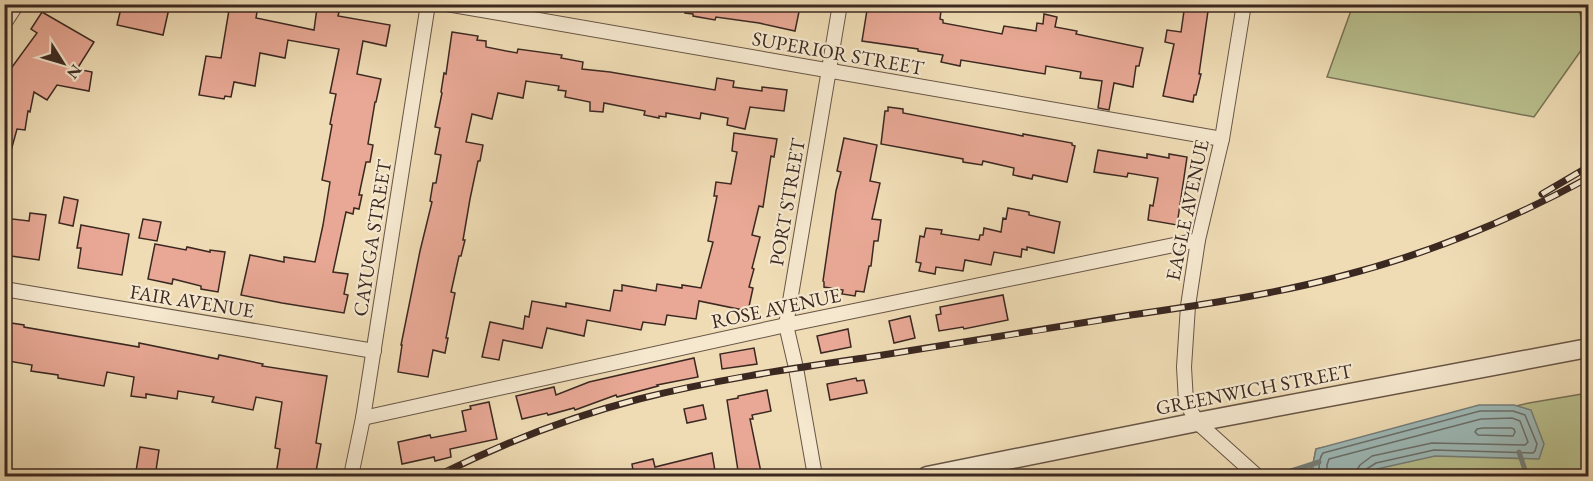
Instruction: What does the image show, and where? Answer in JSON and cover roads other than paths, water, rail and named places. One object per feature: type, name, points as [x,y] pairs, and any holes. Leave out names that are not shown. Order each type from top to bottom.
[{"type":"street","points":[[4,24],[17,4]]},
{"type":"street","name":"CAYUGA STREET","points":[[351,477],[374,351],[428,4]]},
{"type":"street","name":"SUPERIOR STREET","points":[[447,4],[1222,139]]},
{"type":"street","name":"PORT STREET","points":[[814,477],[796,368],[786,325],[840,4]]},
{"type":"street","name":"EAGLE AVENUE","points":[[1197,423],[1186,402],[1184,367],[1188,306],[1198,240],[1222,139],[1244,4]]},
{"type":"street","name":"ROSE AVENUE","points":[[363,418],[786,325],[1198,240]]},
{"type":"street","name":"FAIR AVENUE","points":[[4,289],[374,351]]},
{"type":"street","name":"GREENWICH STREET","points":[[927,477],[1588,348]]},
{"type":"street","points":[[1197,423],[1257,477]]},
{"type":"water","points":[[1479,405],[1514,405],[1531,410],[1544,444],[1539,459],[1435,456],[1377,469],[1366,476],[1313,476],[1316,449]]},
{"type":"waterway","points":[[1519,452],[1527,476]]},
{"type":"waterway","points":[[1291,471],[1319,462]]},
{"type":"railway","points":[[1542,194],[1588,167]]},
{"type":"railway","points":[[437,476],[511,442],[562,423],[613,406],[667,392],[779,371],[1235,299],[1338,277],[1403,258],[1466,235],[1528,209],[1588,178]]}]
